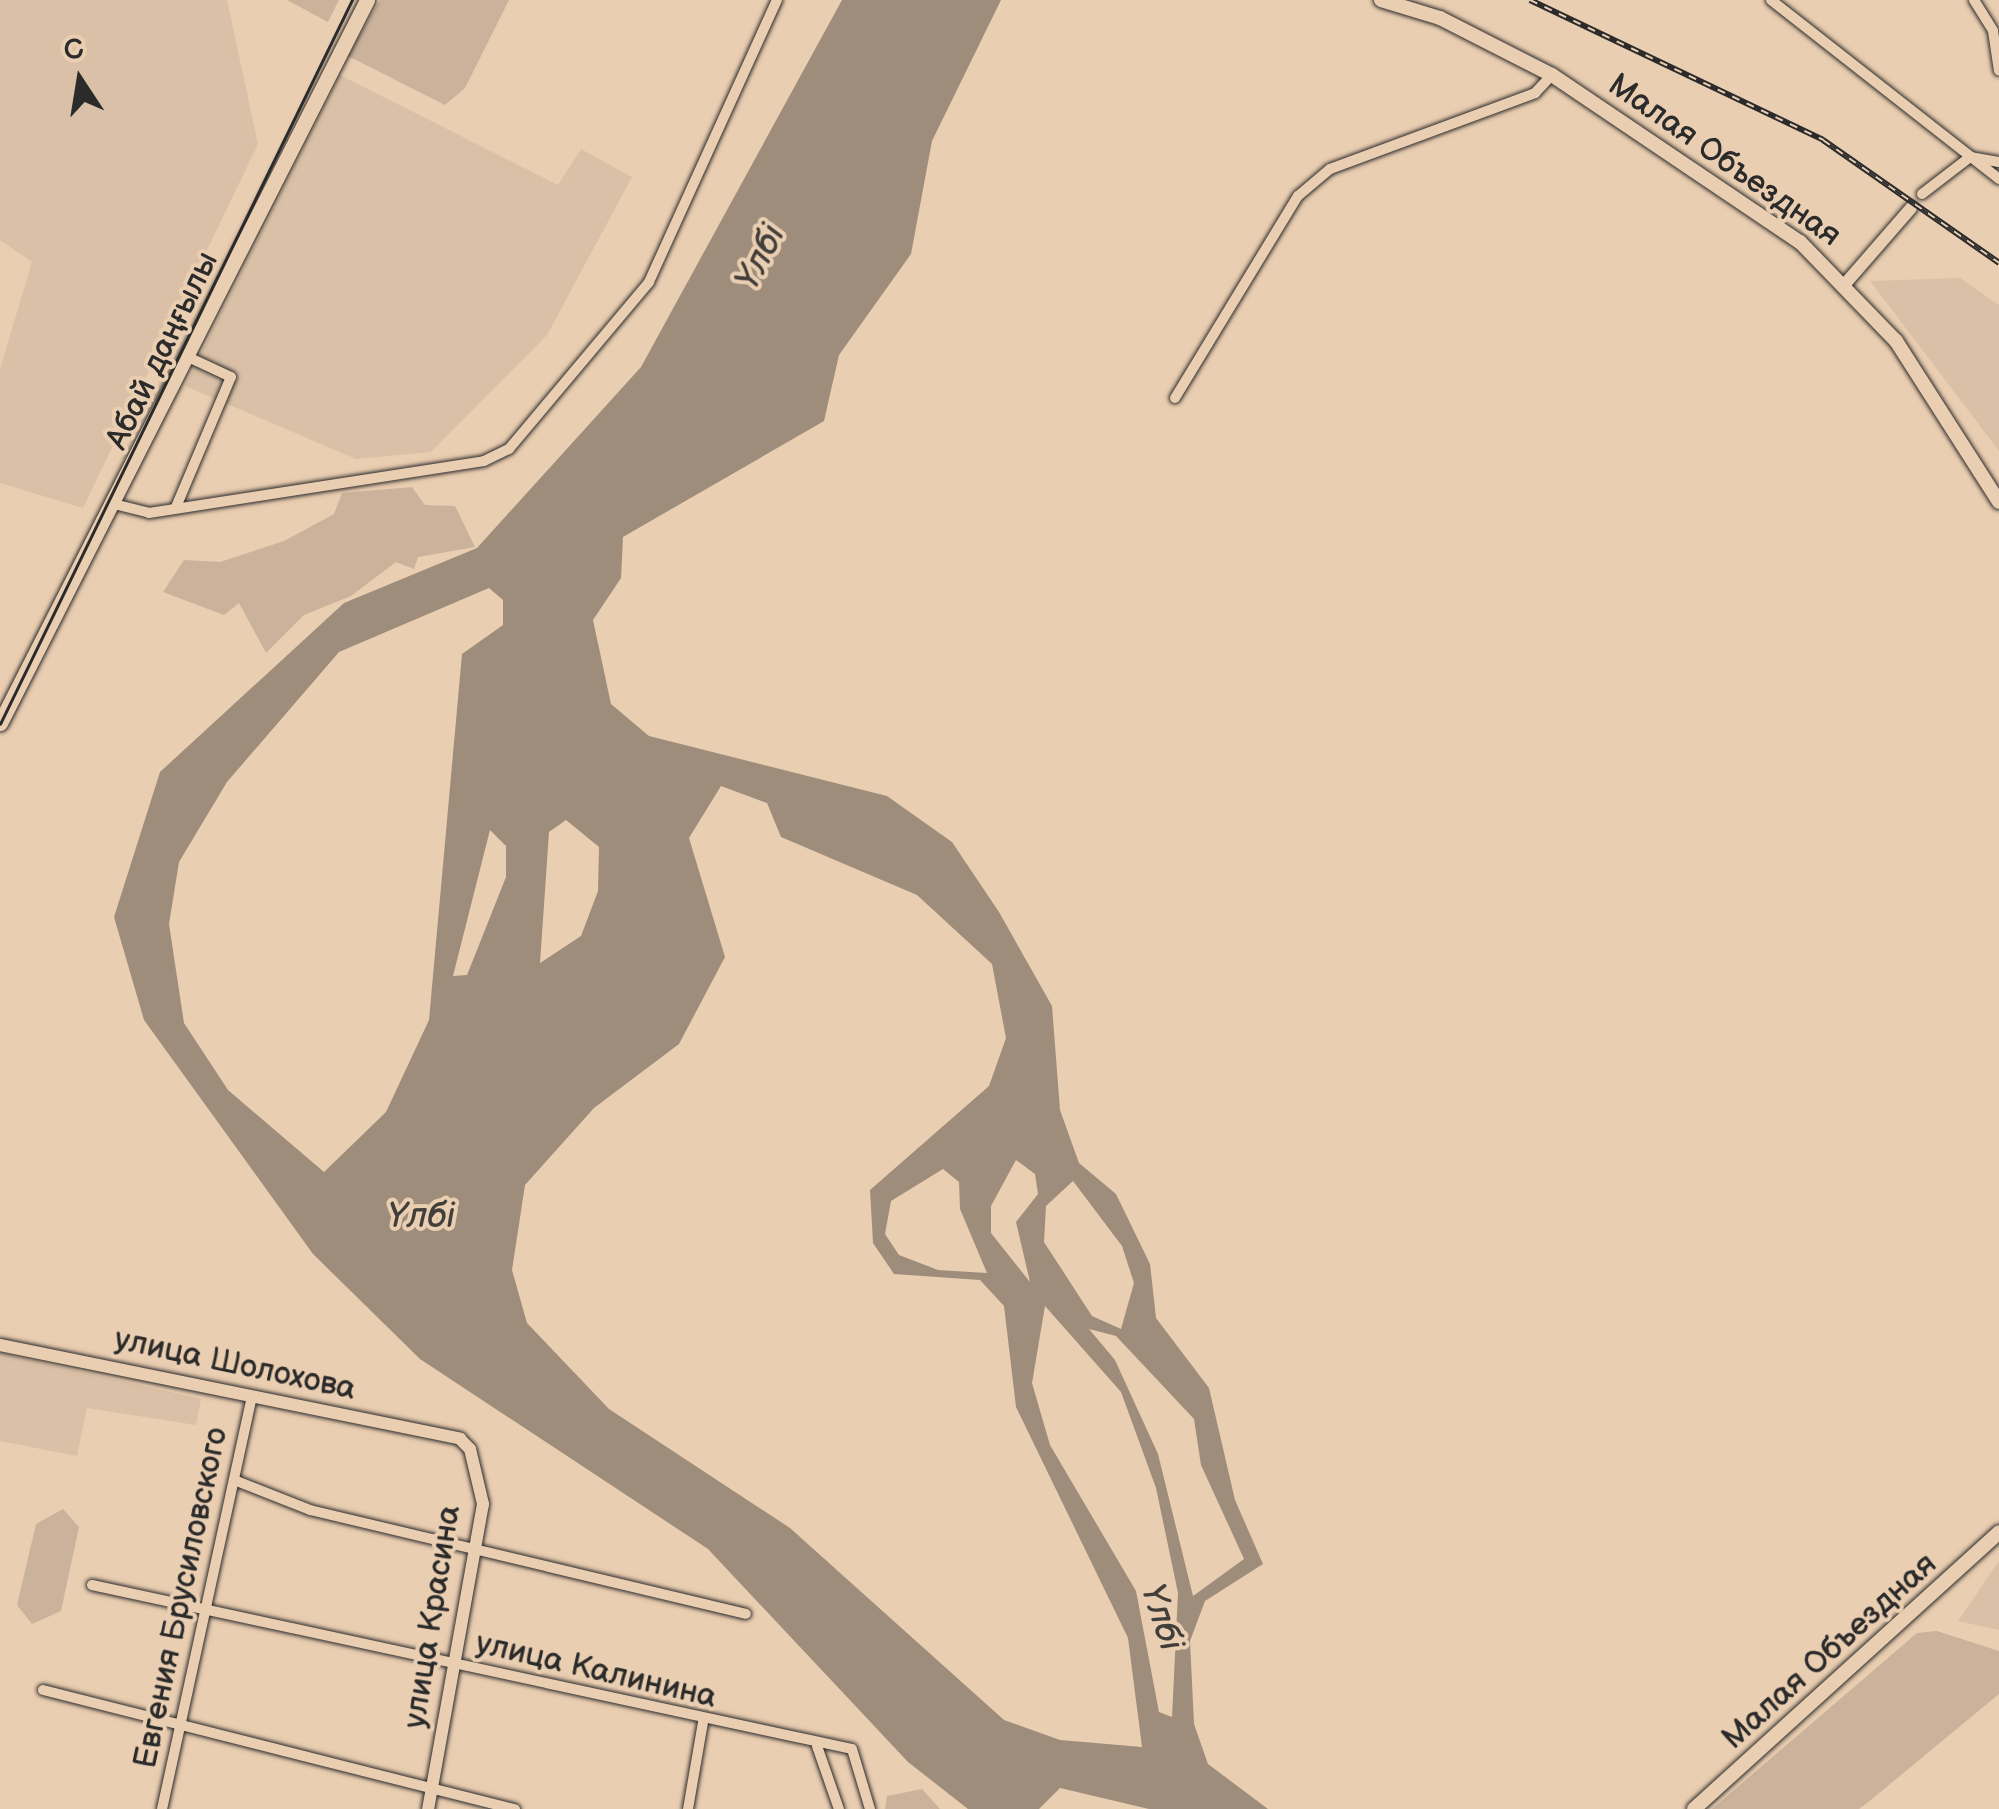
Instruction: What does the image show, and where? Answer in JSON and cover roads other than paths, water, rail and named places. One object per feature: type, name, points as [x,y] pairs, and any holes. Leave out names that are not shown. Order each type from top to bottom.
[{"type":"main road","name":"Абай даңғылы","points":[[0,722],[5,702],[118,505],[368,0]]},
{"type":"main road","name":"Малая Объездная","points":[[1381,0],[1440,18],[1552,75],[1771,220],[1845,284],[1925,380],[1999,502]]},
{"type":"main road","name":"Малая Объездная","points":[[1694,1809],[1999,1532]]},
{"type":"street","points":[[118,505],[143,514],[421,473],[509,449],[648,282],[778,0]]},
{"type":"street","points":[[1772,0],[1999,179]]},
{"type":"street","points":[[1974,0],[1994,31],[1999,72]]},
{"type":"street","points":[[1175,398],[1298,196],[1330,169],[1534,93],[1552,75]]},
{"type":"street","points":[[1922,194],[1970,157],[1999,162]]},
{"type":"street","points":[[1845,284],[1912,208]]},
{"type":"street","points":[[176,507],[230,377],[190,358]]},
{"type":"street","name":"улица Шолохова","points":[[0,1345],[460,1439]]},
{"type":"street","name":"Евгения Брусиловского","points":[[162,1809],[252,1397]]},
{"type":"street","name":"улица Красина","points":[[428,1809],[458,1665],[483,1504],[460,1439]]},
{"type":"street","points":[[234,1480],[310,1510],[746,1614]]},
{"type":"street","name":"улица Калинина","points":[[92,1585],[703,1722],[817,1746],[852,1749],[870,1809]]},
{"type":"street","points":[[44,1690],[182,1721],[515,1809]]},
{"type":"street","points":[[688,1809],[703,1722]]},
{"type":"street","points":[[817,1746],[839,1809]]},
{"type":"water","name":"Үлбі","points":[[842,0],[1001,0],[932,141],[911,254],[839,355],[824,421],[623,537],[621,578],[593,620],[611,704],[649,736],[887,796],[952,842],[999,912],[1052,1006],[1060,1110],[1079,1163],[1116,1194],[1150,1264],[1156,1318],[1209,1388],[1235,1500],[1263,1564],[1205,1601],[1190,1641],[1194,1724],[1208,1764],[1268,1809],[1149,1809],[1060,1788],[1039,1809],[968,1809],[908,1762],[708,1549],[420,1359],[313,1254],[144,1020],[114,917],[160,772],[344,603],[477,548],[641,367]],"holes":[[[489,588],[503,600],[503,625],[462,654],[429,1020],[386,1112],[324,1172],[228,1090],[184,1023],[169,924],[179,862],[227,782],[339,652]],[[721,786],[767,803],[781,837],[917,895],[992,964],[1006,1038],[989,1086],[870,1190],[873,1243],[894,1274],[980,1280],[1004,1306],[1016,1407],[1128,1638],[1142,1747],[1060,1740],[1004,1720],[790,1528],[609,1409],[527,1323],[512,1270],[525,1185],[594,1108],[679,1044],[725,957],[689,838]],[[566,820],[599,847],[598,891],[581,936],[540,963],[549,832]],[[490,830],[506,846],[506,877],[467,975],[453,976]],[[1016,1160],[1035,1174],[1038,1194],[1016,1222],[1030,1282],[991,1233],[991,1206]],[[943,1169],[959,1182],[960,1209],[987,1273],[938,1270],[899,1255],[885,1234],[891,1201]],[[1073,1181],[1122,1246],[1134,1283],[1121,1329],[1092,1316],[1044,1242],[1046,1206]],[[1045,1306],[1121,1392],[1156,1488],[1178,1593],[1172,1717],[1159,1712],[1136,1591],[1050,1445],[1032,1383]],[[1089,1329],[1116,1336],[1194,1419],[1201,1465],[1244,1559],[1193,1596],[1158,1454],[1115,1360]]]},
{"type":"tram line","points":[[0,724],[352,0]]},
{"type":"railway","points":[[1530,0],[1823,140],[1999,263]]}]
